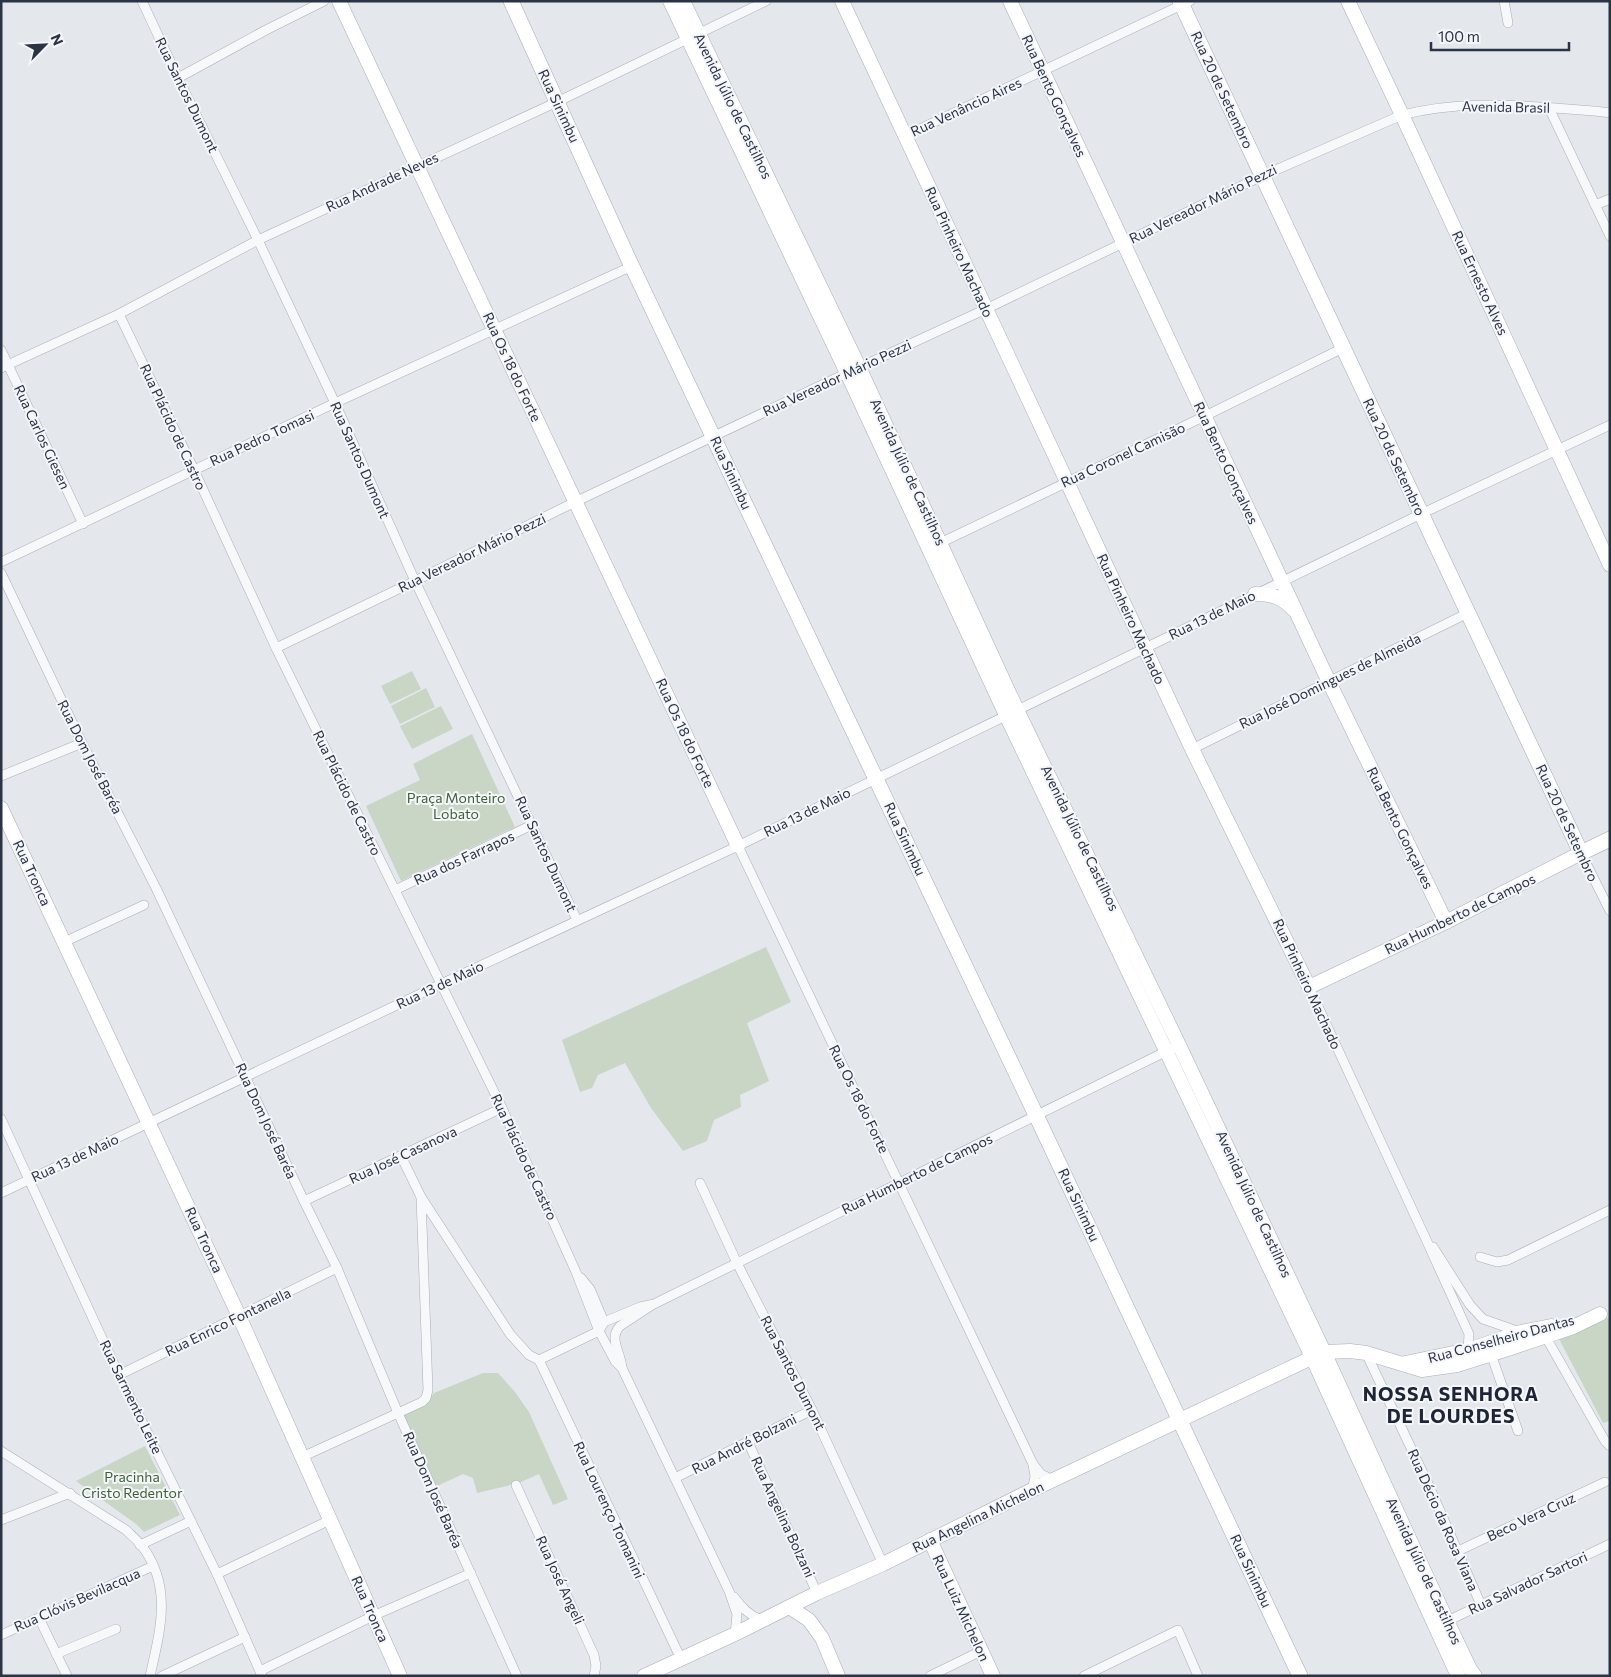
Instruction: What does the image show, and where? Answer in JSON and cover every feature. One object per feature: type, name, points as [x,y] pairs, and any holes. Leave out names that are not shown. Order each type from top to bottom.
[{"type":"main road","name":"Rua Sinimbu","points":[[511,1],[632,266],[1181,1421],[1300,1676]]},
{"type":"main road","name":"Rua 20 de Setembro","points":[[1184,3],[1262,176],[1414,499],[1415,517],[1468,613],[1581,853]]},
{"type":"main road","name":"Rua Humberto de Campos","points":[[1581,853],[1610,839]]},
{"type":"street","name":"Rua Santos Dumont","points":[[142,1],[258,240],[416,581],[577,920]]},
{"type":"street","points":[[178,78],[324,1]]},
{"type":"street","name":"Rua Os 18 do Forte","points":[[339,1],[738,846],[1033,1464],[1041,1474],[1053,1480]]},
{"type":"street","name":"Avenida Júlio de Castilhos","points":[[670,1],[693,36],[830,320],[1012,712],[1318,1354],[1441,1624],[1458,1676]]},
{"type":"street","name":"Avenida Júlio de Castilhos","points":[[683,1],[693,36]]},
{"type":"street","name":"Rua Andrade Neves","points":[[5,366],[118,314],[258,240],[557,102],[766,1]]},
{"type":"street","name":"Rua Pinheiro Machado","points":[[842,1],[1192,749],[1309,987],[1424,1235],[1435,1263],[1464,1322],[1468,1334],[1468,1350]]},
{"type":"street","name":"Rua Bento Gonçalves","points":[[1010,1],[1329,682],[1446,922]]},
{"type":"street","name":"Rua Ernesto Alves","points":[[1348,1],[1610,565]]},
{"type":"street","points":[[1504,1],[1508,24]]},
{"type":"street","name":"Rua Venâncio Aires","points":[[905,136],[1184,3]]},
{"type":"street","name":"Avenida Brasil","points":[[1402,115],[1420,110],[1473,105],[1610,113]]},
{"type":"street","points":[[1549,108],[1610,236]]},
{"type":"street","name":"Rua Vereador Mário Pezzi","points":[[276,648],[576,502],[986,309],[1262,176],[1402,115]]},
{"type":"street","points":[[1595,205],[1610,199]]},
{"type":"street","name":"Rua Pedro Tomasi","points":[[1,562],[335,403],[632,266]]},
{"type":"street","name":"Rua Plácido de Castro","points":[[118,314],[194,470],[276,648],[502,1108],[576,1272],[599,1331],[615,1361],[622,1368],[730,1591],[737,1614],[735,1634]]},
{"type":"street","name":"Rua Coronel Camisão","points":[[935,545],[1343,348]]},
{"type":"street","name":"Rua Carlos Giesen","points":[[1,350],[5,366],[82,524]]},
{"type":"street","name":"Rua 13 de Maio","points":[[1,1193],[577,920],[738,846],[1255,594],[1610,425]]},
{"type":"street","name":"Rua Dom José Baréa","points":[[1,573],[82,743],[156,888],[337,1268],[398,1413],[517,1676]]},
{"type":"street","points":[[1255,594],[1276,596],[1286,602],[1297,613]]},
{"type":"street","name":"Rua José Domingues de Almeida","points":[[1192,749],[1468,613]]},
{"type":"street","points":[[1,776],[82,743]]},
{"type":"street","name":"Rua Tronca","points":[[1,808],[239,1316],[400,1676]]},
{"type":"street","name":"Rua dos Farrapos","points":[[395,890],[532,825]]},
{"type":"street","name":"Rua 20 de Setembro","points":[[1581,853],[1610,911]]},
{"type":"street","name":"Rua Humberto de Campos","points":[[1309,987],[1446,922],[1581,853]]},
{"type":"street","points":[[64,942],[144,905]]},
{"type":"street","name":"Rua Humberto de Campos","points":[[622,1368],[621,1358],[614,1343],[616,1330],[654,1304],[1173,1048]]},
{"type":"street","name":"Rua José Casanova","points":[[304,1201],[502,1108]]},
{"type":"street","name":"Rua Sarmento Leite","points":[[1,1119],[120,1375],[217,1574],[261,1673]]},
{"type":"street","points":[[401,1156],[421,1197],[510,1334],[529,1354],[539,1360],[599,1331],[604,1322]]},
{"type":"street","name":"Rua Santos Dumont","points":[[700,1183],[737,1263],[812,1410],[883,1564]]},
{"type":"street","points":[[302,1457],[422,1402],[426,1398],[428,1390],[421,1197]]},
{"type":"street","points":[[1480,1257],[1497,1262],[1508,1260],[1610,1210]]},
{"type":"street","name":"Rua Pinheiro Machado","points":[[1424,1235],[1470,1305],[1483,1319],[1521,1332]]},
{"type":"street","name":"Rua Enrico Fontanella","points":[[120,1375],[337,1268]]},
{"type":"street","name":"Rua Plácido de Castro","points":[[576,1272],[590,1290],[604,1322]]},
{"type":"street","name":"Rua Humberto de Campos","points":[[604,1322],[640,1307],[654,1304]]},
{"type":"street","name":"Rua Conselheiro Dantas","points":[[1402,1364],[1468,1350],[1521,1332],[1543,1332],[1574,1327],[1605,1312]]},
{"type":"street","points":[[1543,1332],[1610,1446]]},
{"type":"street","name":"Rua Conselheiro Dantas","points":[[1318,1354],[1350,1351],[1366,1353],[1422,1370],[1457,1364],[1491,1354],[1543,1332]]},
{"type":"street","points":[[1457,1364],[1468,1350]]},
{"type":"street","name":"Rua Décio da Rosa Viana","points":[[1366,1353],[1430,1488],[1481,1605]]},
{"type":"street","name":"Rua Angelina Michelon","points":[[644,1676],[817,1593],[883,1564],[1032,1490],[1181,1421],[1318,1354]]},
{"type":"street","points":[[1491,1354],[1518,1431]]},
{"type":"street","name":"Rua Lourenço Tomanini","points":[[539,1360],[680,1659]]},
{"type":"street","name":"Rua André Bolzani","points":[[675,1478],[812,1410]]},
{"type":"street","name":"Rua Angelina Bolzani","points":[[748,1442],[817,1593]]},
{"type":"street","points":[[1,1451],[126,1530],[140,1545],[153,1566],[160,1586],[163,1607],[161,1630],[150,1676]]},
{"type":"street","name":"Rua Os 18 do Forte","points":[[1032,1490],[1035,1477],[1033,1464]]},
{"type":"street","name":"Beco Vera Cruz","points":[[1458,1551],[1605,1482]]},
{"type":"street","name":"Rua José Angeli","points":[[516,1485],[594,1655],[596,1666],[594,1676]]},
{"type":"street","points":[[1,1520],[70,1493]]},
{"type":"street","points":[[217,1574],[330,1520]]},
{"type":"street","points":[[140,1545],[191,1521]]},
{"type":"street","name":"Rua Luiz Michelon","points":[[930,1540],[993,1676]]},
{"type":"street","name":"Rua Salvador Sartori","points":[[1441,1624],[1610,1544]]},
{"type":"street","name":"Rua Clóvis Bevilacqua","points":[[1,1634],[153,1566]]},
{"type":"street","points":[[261,1673],[374,1616],[471,1573]]},
{"type":"street","name":"Rua Plácido de Castro","points":[[730,1591],[743,1609],[761,1620]]},
{"type":"street","points":[[789,1607],[809,1620],[822,1638],[838,1676]]},
{"type":"street","points":[[39,1618],[67,1676]]},
{"type":"street","name":"Avenida Júlio de Castilhos","points":[[1441,1624],[1475,1676]]},
{"type":"street","points":[[56,1654],[116,1629]]},
{"type":"street","points":[[1084,1676],[1103,1672],[1178,1630],[1198,1676]]},
{"type":"street","points":[[162,1676],[245,1637]]},
{"type":"street","points":[[930,1676],[981,1651]]},
{"type":"green space","points":[[412,671],[421,689],[390,704],[381,686]]},
{"type":"green space","points":[[426,688],[435,707],[400,724],[391,706]]},
{"type":"green space","points":[[441,706],[453,729],[412,749],[400,726]]},
{"type":"green space","name":"Praça Monteiro Lobato","points":[[472,734],[515,827],[401,881],[366,806],[420,780],[413,764]]},
{"type":"green space","points":[[766,947],[791,1002],[747,1023],[769,1081],[740,1095],[741,1107],[714,1120],[707,1141],[683,1151],[651,1108],[625,1063],[598,1075],[592,1088],[580,1092],[562,1040]]},
{"type":"green space","points":[[1610,1317],[1610,1421],[1603,1423],[1557,1335]]},
{"type":"green space","points":[[483,1373],[498,1373],[529,1412],[568,1499],[553,1505],[539,1474],[519,1483],[477,1493],[473,1478],[463,1474],[433,1488],[401,1414],[428,1401],[434,1393]]},
{"type":"green space","name":"Pracinha Cristo Redentor","points":[[145,1446],[180,1515],[144,1532],[136,1524],[76,1481]]},
{"type":"district","name":"NOSSA SENHORA DE LOURDES","points":[[1451,1405]]}]
